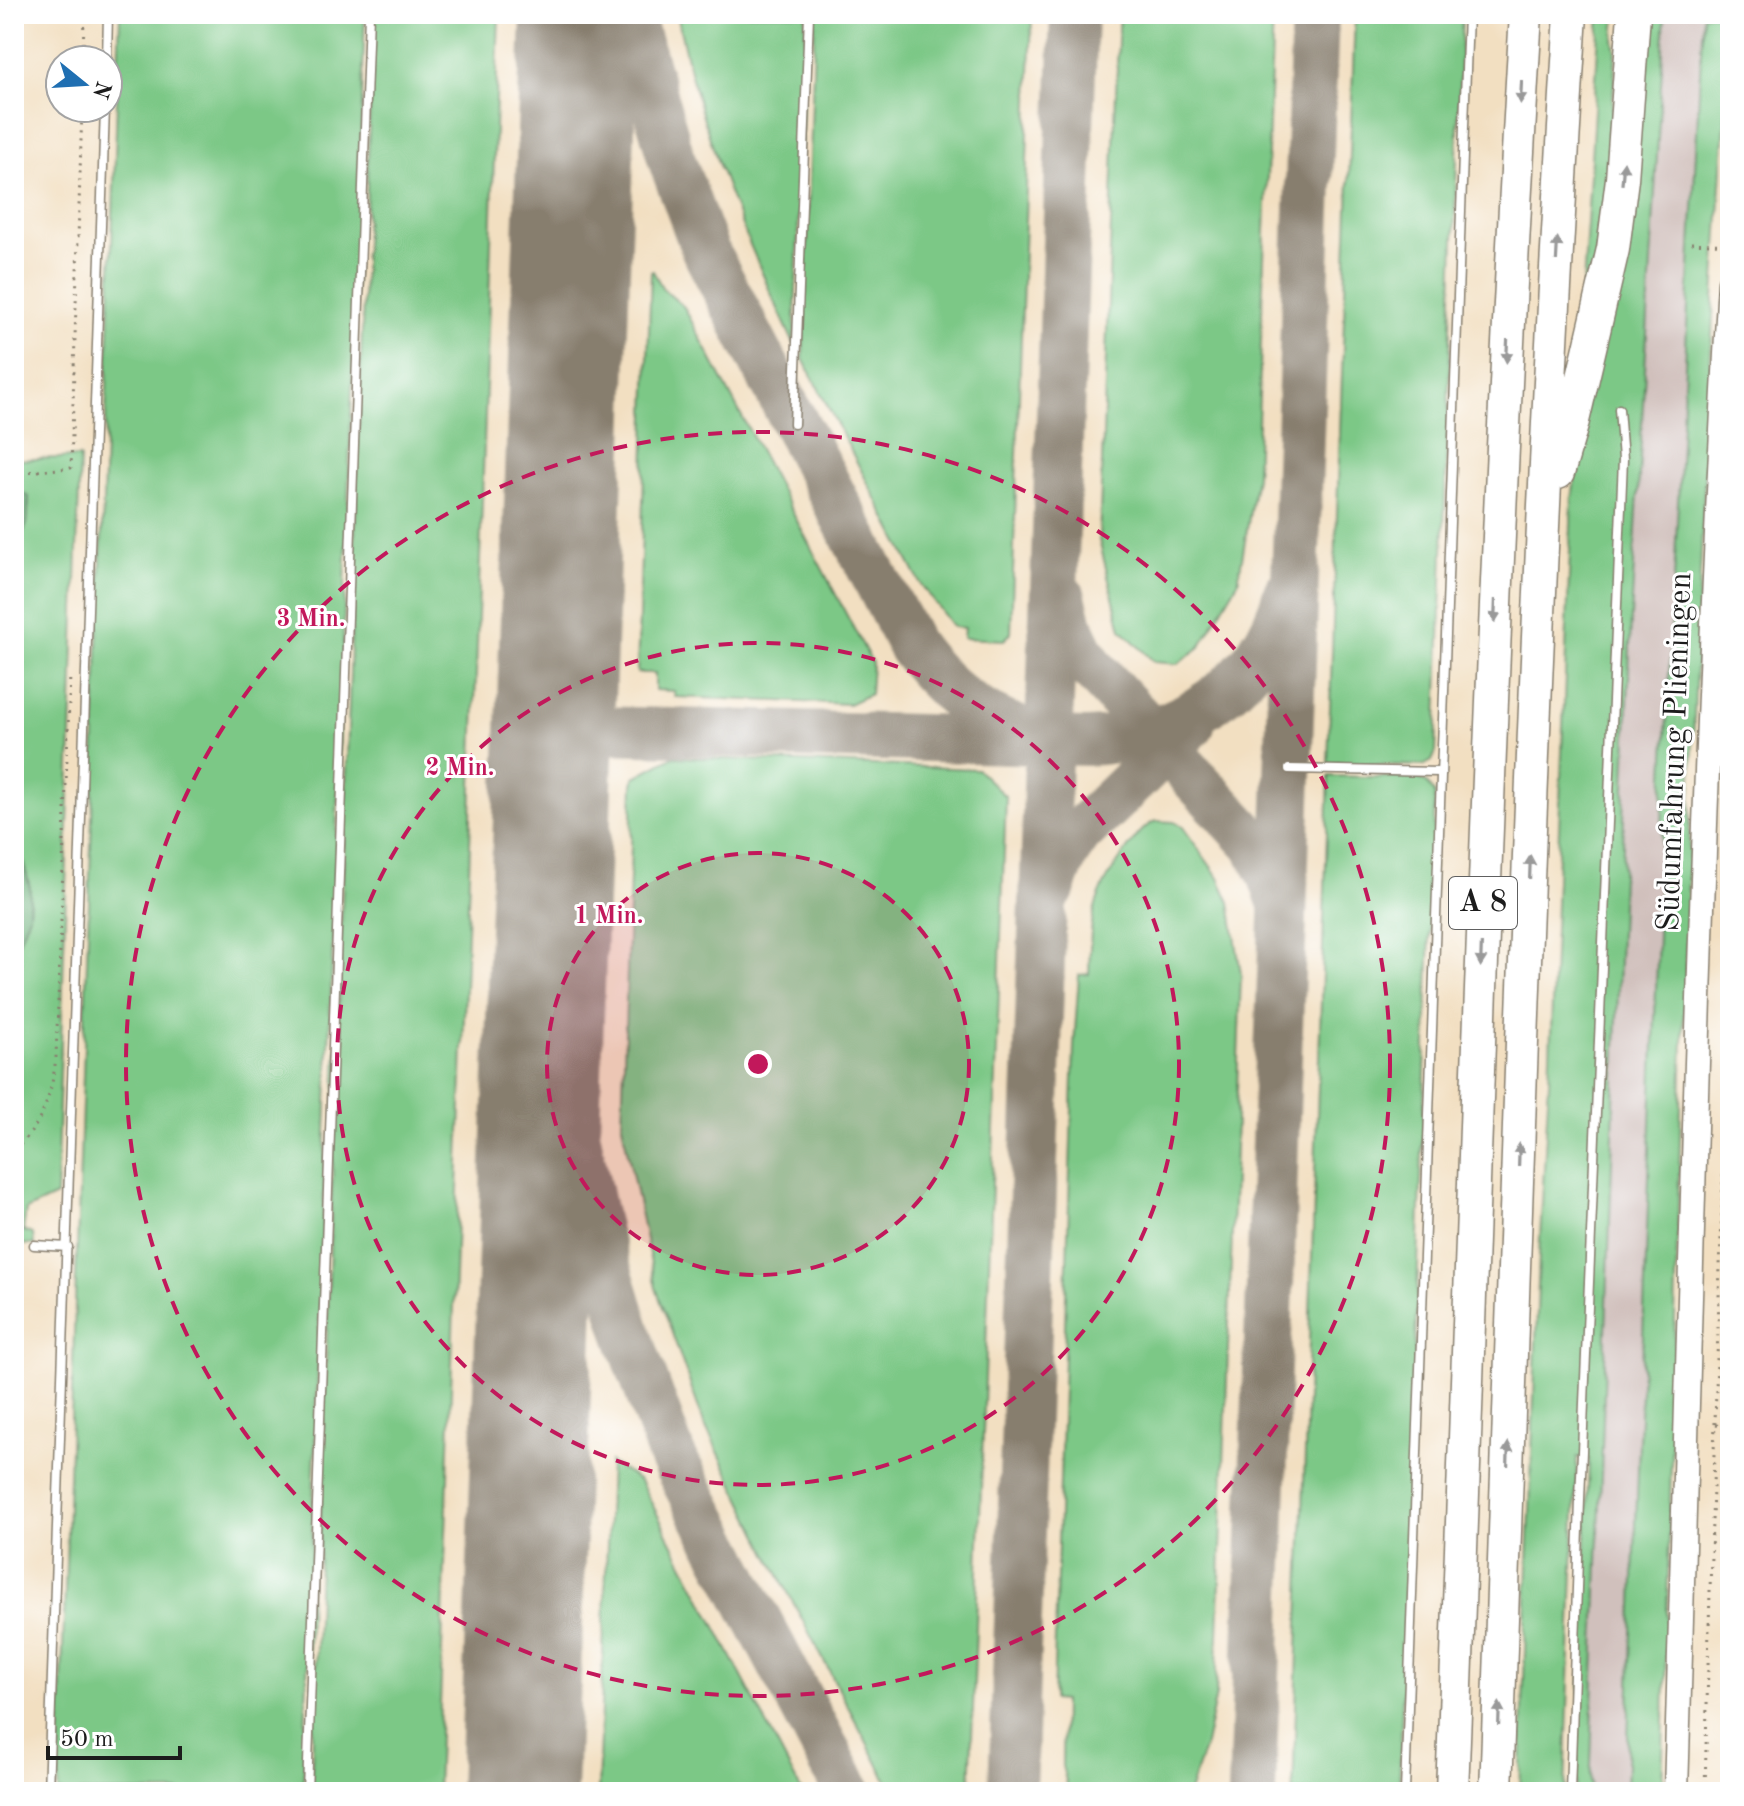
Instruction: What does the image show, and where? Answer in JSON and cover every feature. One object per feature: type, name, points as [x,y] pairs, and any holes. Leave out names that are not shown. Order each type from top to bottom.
[{"type":"highway","name":"A 8","points":[[1452,1792],[1491,699],[1526,14]]},
{"type":"highway","name":"A 8","points":[[1496,1792],[1543,523],[1571,14]]},
{"type":"highway","points":[[1543,523],[1570,434],[1613,249],[1622,179],[1634,14]]},
{"type":"main road","name":"Südumfahrung Plieningen","points":[[1676,1792],[1710,689],[1730,282]]},
{"type":"lane","points":[[107,44],[108,14]]},
{"type":"lane","points":[[307,1792],[369,14]]},
{"type":"lane","points":[[794,424],[809,14]]},
{"type":"lane","points":[[1405,1792],[1468,14]]},
{"type":"lane","points":[[48,1792],[104,124]]},
{"type":"lane","points":[[1570,1792],[1623,459],[1619,409]]},
{"type":"lane","points":[[1289,769],[1439,772]]},
{"type":"lane","points":[[34,1245],[68,1247]]},
{"type":"path","points":[[83,44],[84,14]]},
{"type":"path","points":[[14,473],[71,468],[82,124]]},
{"type":"path","points":[[1691,243],[1730,245]]},
{"type":"path","points":[[14,1150],[25,1141],[41,1118],[52,1091],[56,1057],[70,674]]},
{"type":"path","points":[[1705,1792],[1730,964]]},
{"type":"path","points":[[1716,1425],[1730,1429]]},
{"type":"shaded area","points":[[1665,14],[1703,14],[1664,775],[1626,1792],[1590,1792],[1631,618]]},
{"type":"green space","points":[[120,14],[365,14],[303,1792],[58,1792],[116,124],[124,124],[124,44],[119,44]]},
{"type":"green space","points":[[373,14],[499,14],[437,1792],[311,1792]]},
{"type":"green space","points":[[677,14],[806,14],[794,344],[725,183],[698,100]]},
{"type":"green space","points":[[815,14],[1032,14],[1011,633],[1004,640],[963,638],[964,628],[953,627],[920,583],[803,359]]},
{"type":"green space","points":[[1119,14],[1273,14],[1256,477],[1238,582],[1200,647],[1178,664],[1154,662],[1121,629],[1099,540]]},
{"type":"green space","points":[[1355,14],[1462,14],[1436,752],[1432,761],[1423,766],[1328,763]]},
{"type":"green space","points":[[1600,14],[1616,14],[1616,51],[1605,221],[1581,319]]},
{"type":"green space","points":[[1643,14],[1665,14],[1631,618],[1590,1792],[1576,1792],[1589,1459],[1577,1458],[1565,1792],[1520,1792],[1539,1255],[1549,1081],[1572,499]]},
{"type":"green space","points":[[1703,14],[1730,14],[1730,52],[1704,487],[1695,704],[1662,1792],[1626,1792],[1664,775]]},
{"type":"green space","points":[[653,271],[663,289],[684,307],[872,663],[870,694],[849,704],[675,697],[674,691],[655,690],[655,673],[637,673]]},
{"type":"green space","points":[[80,457],[56,1196],[26,1210],[23,1231],[33,1234],[34,1245],[14,1244],[14,954],[29,915],[30,888],[14,826],[14,551],[27,524],[29,497],[14,488],[14,460]]},
{"type":"green space","points":[[14,488],[29,497],[27,524],[14,551]]},
{"type":"green space","points":[[672,757],[977,769],[1006,797],[970,1792],[893,1792],[773,1564],[704,1423],[656,1288],[622,1125],[633,784],[635,777]]},
{"type":"green space","points":[[1329,776],[1418,778],[1427,783],[1435,794],[1399,1792],[1293,1792]]},
{"type":"green space","points":[[1156,821],[1174,822],[1182,826],[1219,878],[1230,902],[1241,974],[1216,1695],[1204,1749],[1189,1792],[1069,1792],[1062,1766],[1063,1701],[1053,1700],[1074,1046],[1079,975],[1089,974],[1092,923],[1105,882],[1139,834]]},
{"type":"green space","points":[[14,826],[30,888],[29,915],[14,954]]},
{"type":"green space","points":[[610,1462],[640,1481],[802,1792],[598,1792]]},
{"type":"taxiway","points":[[630,14],[672,161],[705,250],[911,646],[941,681],[975,708],[1014,728],[1059,740]]},
{"type":"taxiway","points":[[1012,1792],[1074,14]]},
{"type":"taxiway","points":[[1252,1792],[1315,14]]},
{"type":"taxiway","points":[[555,729],[1087,742],[1121,738],[1185,718],[1237,680],[1258,655],[1275,626],[1287,593]]},
{"type":"taxiway","points":[[1062,597],[1073,634],[1091,667],[1255,844],[1280,899]]},
{"type":"taxiway","points":[[1051,889],[1065,853],[1079,833],[1191,725]]},
{"type":"taxiway","points":[[545,1012],[574,1123],[598,1238],[626,1329],[672,1456],[848,1792]]},
{"type":"runway","points":[[518,1792],[580,14]]}]
